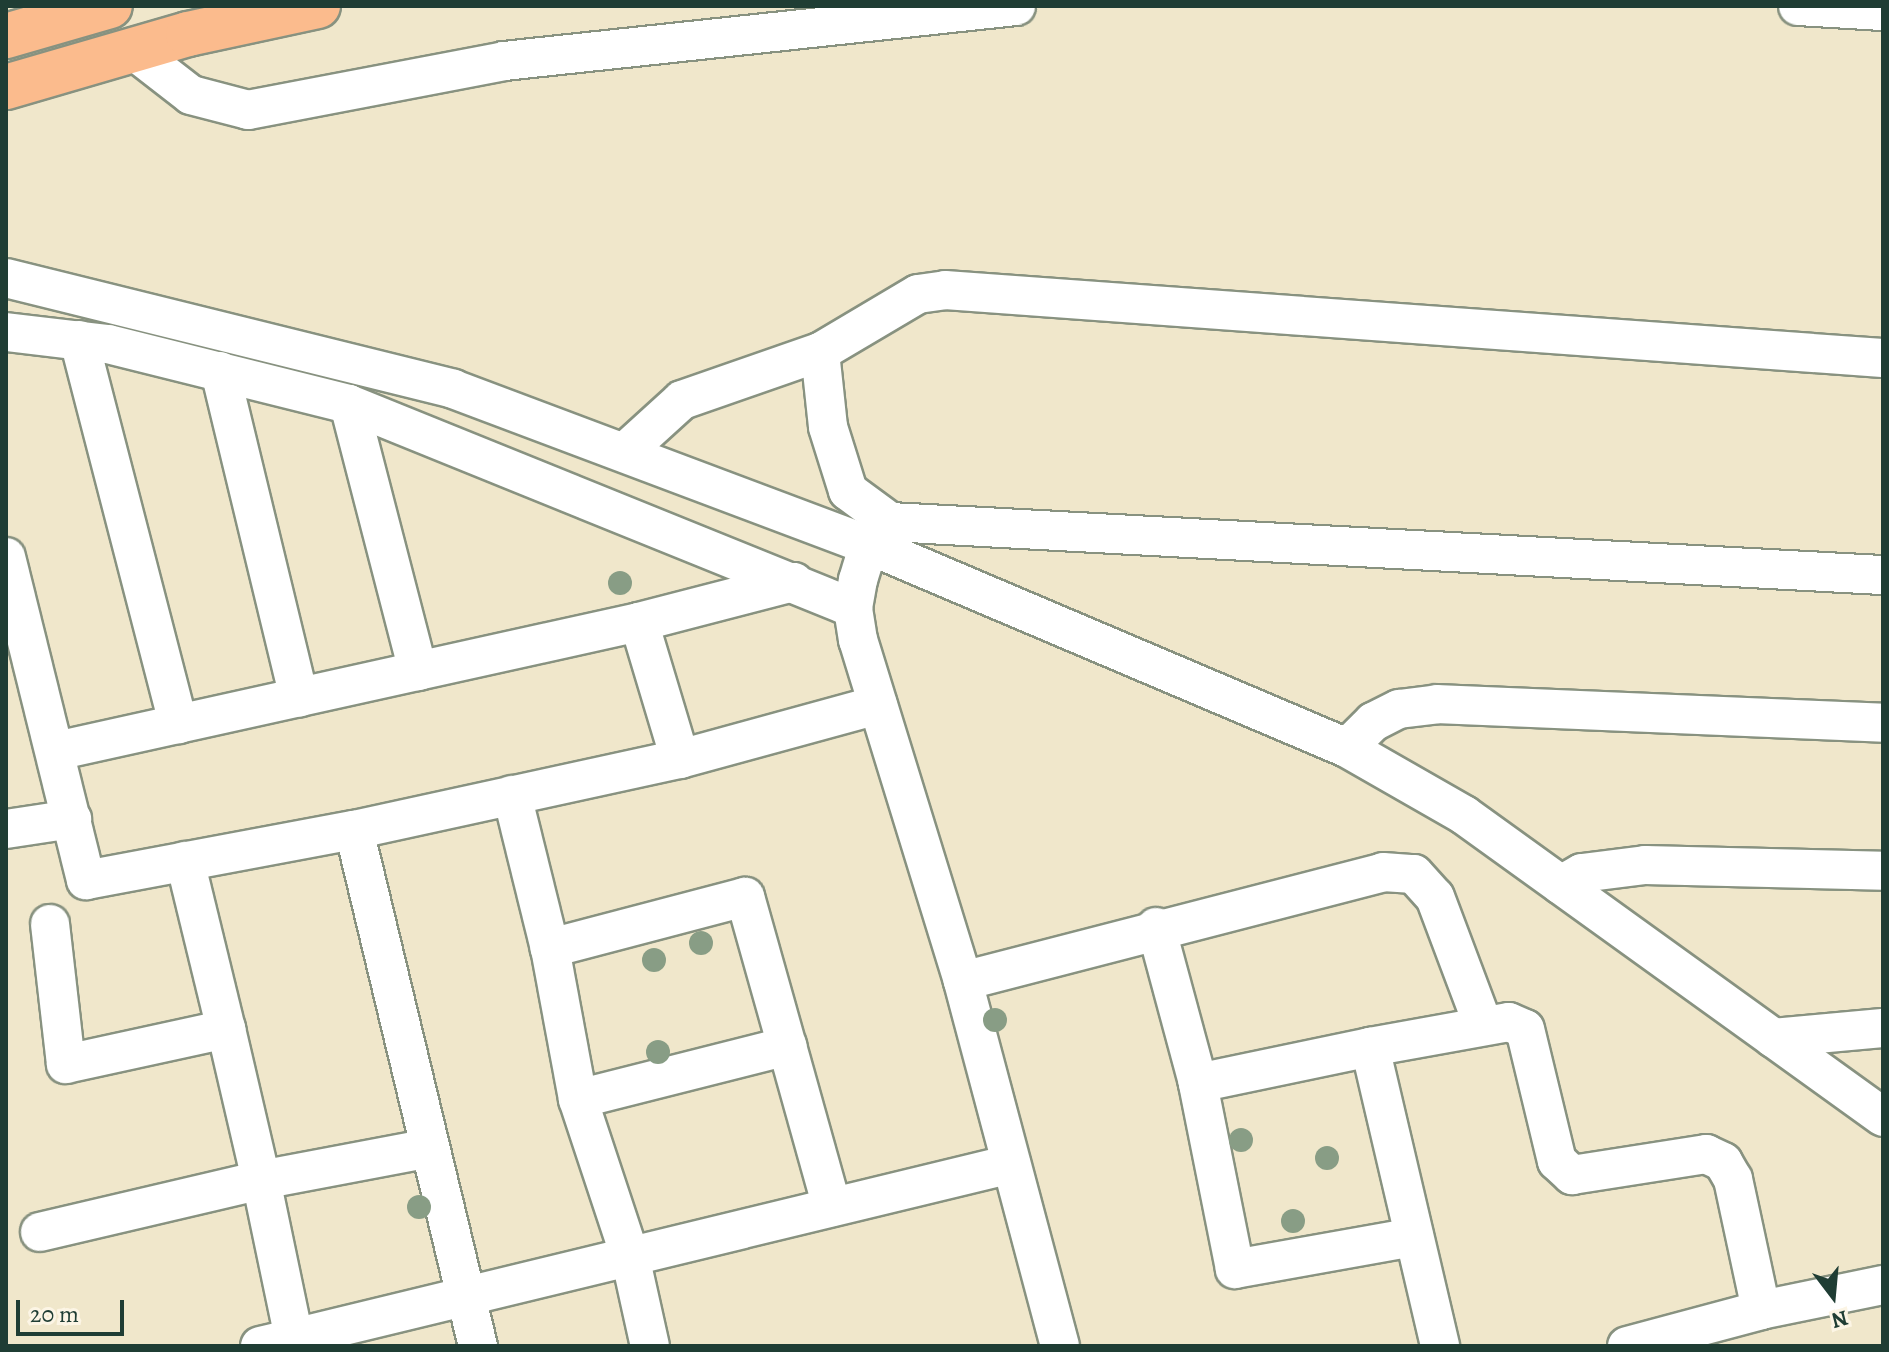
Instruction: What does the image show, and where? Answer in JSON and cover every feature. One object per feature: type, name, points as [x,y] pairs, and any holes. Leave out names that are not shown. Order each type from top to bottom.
[{"type":"main road","points":[[6,36],[110,6]]},
{"type":"main road","points":[[6,87],[133,50],[318,6]]},
{"type":"street","points":[[133,50],[191,95],[248,110],[504,61],[1016,6]]},
{"type":"street","points":[[1798,6],[1883,11]]},
{"type":"street","points":[[6,278],[453,389],[879,534],[1347,748],[1464,815],[1883,1117]]},
{"type":"street","points":[[627,450],[682,400],[820,352],[918,294],[945,290],[1883,358]]},
{"type":"street","points":[[6,332],[79,340],[349,404],[853,608]]},
{"type":"street","points":[[79,340],[178,724]]},
{"type":"street","points":[[820,352],[828,427],[844,480],[848,491],[879,534]]},
{"type":"street","points":[[220,371],[299,698]]},
{"type":"street","points":[[349,404],[418,671]]},
{"type":"street","points":[[879,534],[1883,575]]},
{"type":"street","points":[[879,534],[853,608],[878,705],[963,981],[1060,1346]]},
{"type":"street","points":[[6,557],[86,880],[354,830],[680,759],[878,705]]},
{"type":"street","points":[[56,751],[639,622],[794,582]]},
{"type":"street","points":[[639,622],[680,759]]},
{"type":"street","points":[[1347,748],[1373,722],[1399,709],[1437,704],[1883,723]]},
{"type":"street","points":[[512,795],[550,948],[578,1099],[630,1256],[650,1346]]},
{"type":"street","points":[[6,829],[72,819]]},
{"type":"street","points":[[354,830],[478,1346]]},
{"type":"street","points":[[185,861],[261,1180],[283,1343],[466,1295],[1011,1164]]},
{"type":"street","points":[[1561,885],[1582,873],[1645,865],[1883,871]]},
{"type":"street","points":[[963,981],[1156,927],[1383,872],[1414,874],[1435,897],[1483,1025]]},
{"type":"street","points":[[550,948],[745,897],[832,1207]]},
{"type":"street","points":[[50,924],[66,1064],[226,1029]]},
{"type":"street","points":[[1156,927],[1198,1083],[1235,1269],[1414,1237]]},
{"type":"street","points":[[1198,1083],[1509,1022],[1525,1029],[1557,1161],[1572,1175],[1706,1154],[1723,1162],[1733,1179],[1761,1310]]},
{"type":"street","points":[[1773,1038],[1883,1028]]},
{"type":"street","points":[[578,1099],[787,1046]]},
{"type":"street","points":[[1370,1047],[1440,1346]]},
{"type":"street","points":[[40,1232],[261,1180],[430,1148]]},
{"type":"street","points":[[1627,1346],[1761,1310],[1883,1285]]}]
